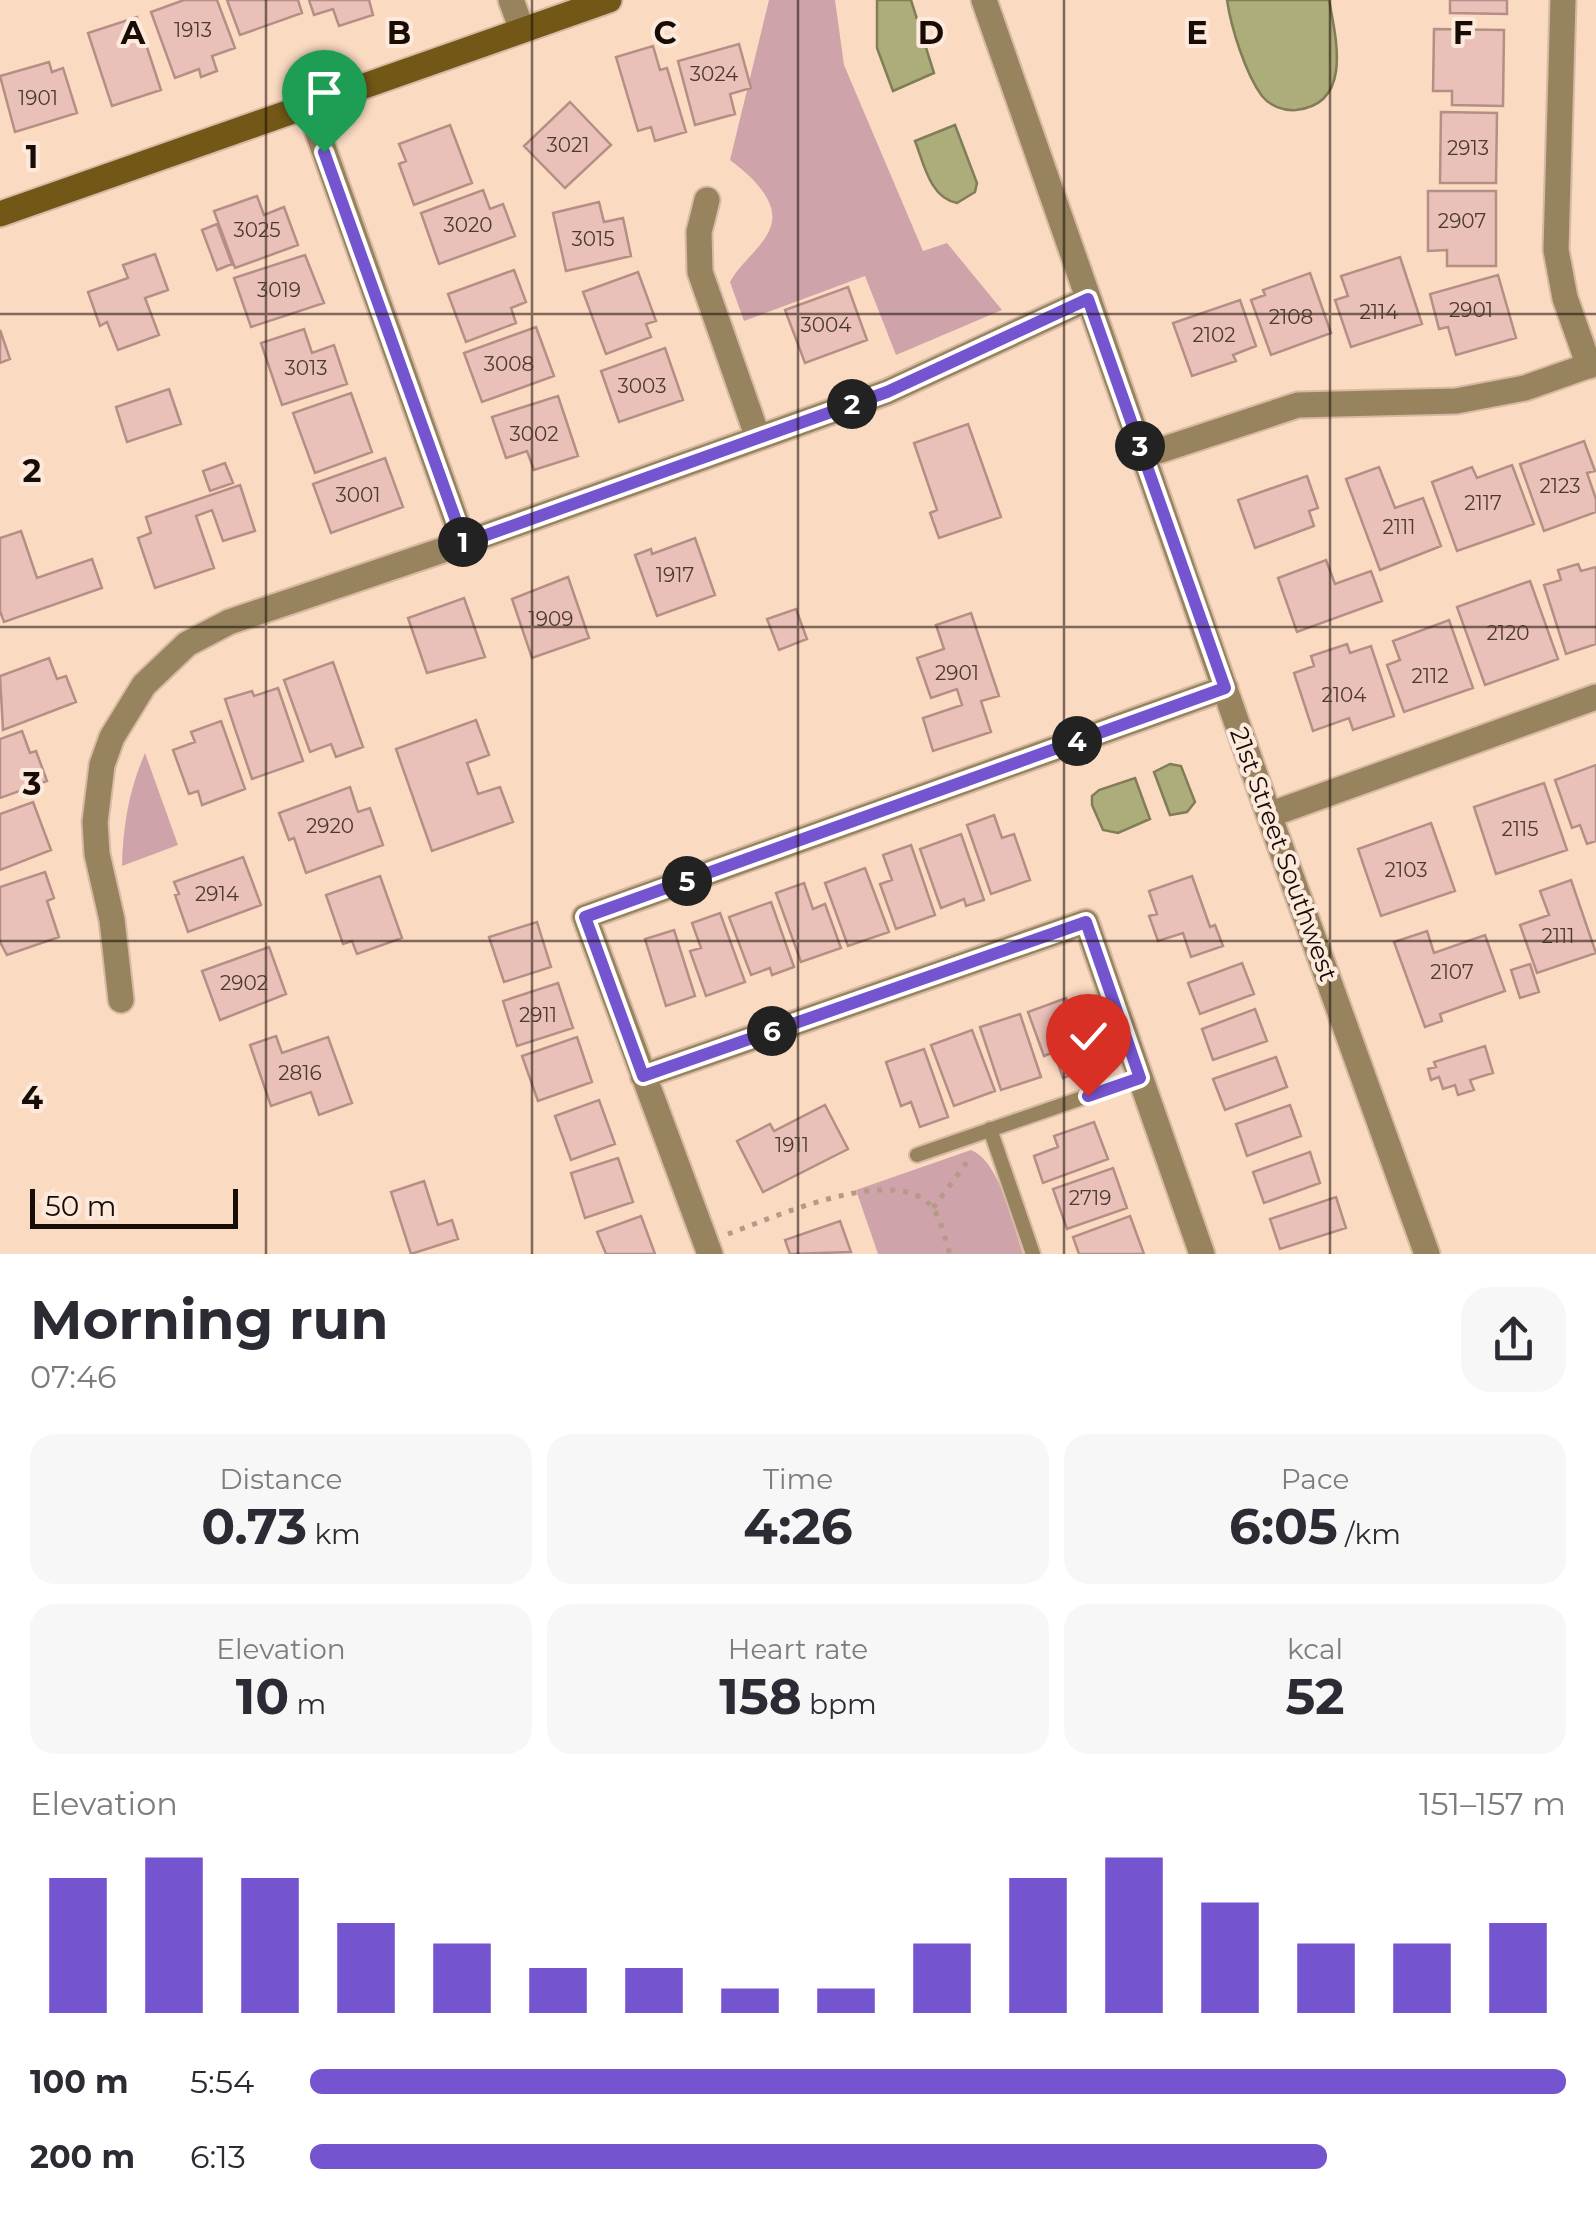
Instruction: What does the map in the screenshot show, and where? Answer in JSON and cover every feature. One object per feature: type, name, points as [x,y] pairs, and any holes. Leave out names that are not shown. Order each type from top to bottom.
[{"type":"street","points":[[511,0],[522,30]]},
{"type":"street","points":[[0,214],[610,0]]},
{"type":"street","name":"21st Street Southwest","points":[[984,0],[1428,1254]]},
{"type":"street","points":[[1143,456],[1298,405],[1456,401],[1525,388],[1592,364],[1564,298],[1556,250],[1564,0]]},
{"type":"street","points":[[308,106],[464,543]]},
{"type":"street","points":[[707,200],[699,232],[700,272],[758,438]]},
{"type":"street","points":[[121,1000],[112,920],[97,854],[95,822],[102,765],[112,737],[144,685],[165,662],[209,631],[887,392],[1088,299]]},
{"type":"street","points":[[710,1254],[585,917],[1225,688]]},
{"type":"street","points":[[1270,815],[1596,697]]},
{"type":"street","points":[[643,1076],[1086,922],[1202,1254]]},
{"type":"lane","points":[[917,1155],[1140,1078]]},
{"type":"lane","points":[[990,1130],[1033,1254]]},
{"type":"path","points":[[933,1208],[990,1130]]},
{"type":"path","points":[[728,1234],[838,1194],[864,1190],[915,1195],[933,1208],[950,1254]]},
{"type":"shaded area","points":[[769,0],[835,0],[844,65],[923,251],[947,243],[1002,310],[896,355],[865,276],[744,321],[730,282],[765,238],[772,210],[762,191],[730,160]]},
{"type":"shaded area","points":[[877,0],[911,0],[934,73],[893,91],[877,48]]},
{"type":"shaded area","points":[[1227,0],[1329,0],[1337,50],[1333,83],[1326,96],[1314,105],[1296,110],[1286,110],[1265,100],[1245,63]]},
{"type":"shaded area","points":[[955,125],[977,183],[975,192],[957,203],[934,187],[915,141]]},
{"type":"shaded area","points":[[145,753],[178,845],[122,866],[128,808]]},
{"type":"shaded area","points":[[1170,764],[1181,766],[1195,802],[1187,812],[1170,815],[1154,772]]},
{"type":"shaded area","points":[[1135,778],[1150,819],[1118,833],[1103,830],[1092,796]]},
{"type":"shaded area","points":[[971,1150],[981,1156],[998,1180],[1023,1254],[878,1254],[856,1190]]},
{"type":"building","points":[[184,0],[217,0],[235,48],[212,56],[217,71],[201,77],[199,69],[175,78],[151,12]]},
{"type":"building","points":[[227,0],[298,0],[302,13],[240,35]]},
{"type":"building","points":[[309,0],[369,0],[373,15],[339,26],[333,9],[314,15]]},
{"type":"building","points":[[1450,0],[1507,0],[1507,14],[1450,13]]},
{"type":"building","points":[[137,17],[161,90],[112,106],[88,33]]},
{"type":"building","points":[[1434,29],[1504,30],[1503,106],[1452,105],[1452,91],[1433,91]]},
{"type":"building","points":[[739,44],[751,88],[730,94],[735,114],[695,125],[678,61]]},
{"type":"building","points":[[653,46],[660,70],[667,68],[686,132],[655,141],[651,127],[638,131],[616,57]]},
{"type":"building","points":[[49,62],[52,72],[63,68],[77,113],[15,132],[0,76]]},
{"type":"building","points":[[570,102],[611,145],[565,188],[524,146]]},
{"type":"building","points":[[1441,112],[1497,113],[1496,183],[1440,183]]},
{"type":"building","points":[[450,125],[472,183],[414,205],[399,164],[406,161],[399,144]]},
{"type":"building","points":[[483,190],[490,209],[503,204],[515,236],[439,264],[421,213]]},
{"type":"building","points":[[1428,191],[1496,191],[1496,266],[1447,266],[1447,250],[1428,251]]},
{"type":"building","points":[[257,196],[264,215],[284,207],[298,245],[235,268],[214,211]]},
{"type":"building","points":[[599,202],[604,222],[623,218],[631,256],[566,271],[553,213]]},
{"type":"building","points":[[217,224],[232,264],[217,270],[202,230]]},
{"type":"building","points":[[155,254],[168,290],[145,298],[159,335],[118,350],[107,322],[100,326],[88,292],[128,278],[123,265]]},
{"type":"building","points":[[305,255],[324,303],[251,327],[234,278]]},
{"type":"building","points":[[1400,257],[1422,324],[1351,347],[1335,300],[1348,296],[1341,276]]},
{"type":"building","points":[[514,270],[526,302],[511,308],[516,323],[466,342],[448,294]]},
{"type":"building","points":[[638,272],[656,321],[646,324],[651,337],[606,354],[583,292]]},
{"type":"building","points":[[1310,273],[1331,333],[1271,355],[1251,300],[1265,295],[1263,290]]},
{"type":"building","points":[[1498,275],[1516,338],[1456,355],[1448,327],[1439,329],[1430,294]]},
{"type":"building","points":[[848,287],[867,340],[805,363],[785,310]]},
{"type":"building","points":[[1240,300],[1256,346],[1233,355],[1236,361],[1192,376],[1173,323]]},
{"type":"building","points":[[536,327],[554,376],[482,402],[464,353]]},
{"type":"building","points":[[304,329],[312,353],[334,345],[347,384],[282,405],[261,343]]},
{"type":"building","points":[[0,330],[10,359],[0,363]]},
{"type":"building","points":[[665,348],[683,400],[619,422],[601,371]]},
{"type":"building","points":[[169,389],[181,424],[127,442],[116,407]]},
{"type":"building","points":[[351,393],[372,452],[315,473],[293,413]]},
{"type":"building","points":[[558,396],[578,456],[534,470],[527,451],[506,458],[492,417]]},
{"type":"building","points":[[968,424],[1001,517],[939,538],[930,513],[937,510],[914,443]]},
{"type":"building","points":[[1584,441],[1595,471],[1587,473],[1596,512],[1544,531],[1520,464]]},
{"type":"building","points":[[385,458],[403,507],[331,533],[313,484]]},
{"type":"building","points":[[225,463],[233,483],[210,491],[203,471]]},
{"type":"building","points":[[1512,465],[1534,524],[1457,551],[1432,482],[1472,467],[1477,478]]},
{"type":"building","points":[[1379,467],[1395,508],[1423,498],[1441,546],[1380,570],[1346,479]]},
{"type":"building","points":[[1307,476],[1318,508],[1309,511],[1314,526],[1255,548],[1238,500]]},
{"type":"building","points":[[240,485],[255,531],[223,541],[212,510],[196,516],[214,568],[155,588],[138,538],[151,533],[146,517]]},
{"type":"building","points":[[21,531],[37,578],[92,559],[102,588],[4,622],[0,611],[0,538]]},
{"type":"building","points":[[695,538],[715,595],[657,616],[635,555],[651,549],[652,554]]},
{"type":"building","points":[[1326,560],[1335,584],[1371,571],[1382,601],[1297,632],[1278,578]]},
{"type":"building","points":[[1578,564],[1581,571],[1596,567],[1596,644],[1566,654],[1544,585],[1561,580],[1558,570]]},
{"type":"building","points":[[568,577],[589,638],[532,658],[512,599]]},
{"type":"building","points":[[1530,581],[1558,659],[1485,685],[1457,607]]},
{"type":"building","points":[[464,598],[485,657],[427,673],[408,618]]},
{"type":"building","points":[[796,609],[807,639],[779,650],[767,619]]},
{"type":"building","points":[[971,613],[999,696],[981,701],[991,732],[933,751],[923,718],[962,705],[957,689],[931,698],[917,658],[944,649],[936,625]]},
{"type":"building","points":[[1449,620],[1473,688],[1404,712],[1387,665],[1400,660],[1393,641]]},
{"type":"building","points":[[1347,644],[1350,653],[1371,646],[1394,716],[1353,730],[1349,718],[1313,731],[1294,673],[1314,666],[1311,656]]},
{"type":"building","points":[[49,658],[57,679],[66,676],[76,702],[3,730],[0,676]]},
{"type":"building","points":[[333,662],[363,747],[336,757],[331,744],[310,752],[284,680]]},
{"type":"building","points":[[278,688],[303,761],[252,779],[225,699]]},
{"type":"building","points":[[476,720],[489,755],[467,763],[478,794],[500,787],[513,822],[432,851],[396,749]]},
{"type":"building","points":[[221,721],[245,789],[202,805],[198,791],[189,794],[173,750],[195,742],[191,732]]},
{"type":"building","points":[[22,731],[30,753],[36,751],[47,781],[0,798],[0,739]]},
{"type":"building","points":[[1596,765],[1596,841],[1587,844],[1580,825],[1572,828],[1555,780]]},
{"type":"building","points":[[1544,783],[1567,850],[1496,874],[1474,807]]},
{"type":"building","points":[[350,787],[358,812],[370,808],[383,845],[306,873],[294,838],[289,840],[279,813]]},
{"type":"building","points":[[33,802],[51,850],[0,870],[0,814]]},
{"type":"building","points":[[994,815],[1002,838],[1014,834],[1030,880],[991,894],[967,825]]},
{"type":"building","points":[[1431,823],[1455,891],[1381,916],[1358,849]]},
{"type":"building","points":[[961,834],[984,900],[966,906],[964,899],[941,908],[920,849]]},
{"type":"building","points":[[911,845],[935,915],[896,929],[880,884],[892,880],[883,855]]},
{"type":"building","points":[[243,857],[261,905],[188,932],[174,882]]},
{"type":"building","points":[[865,868],[889,932],[848,946],[825,883]]},
{"type":"building","points":[[45,872],[54,898],[47,901],[59,937],[7,955],[0,942],[0,887]]},
{"type":"building","points":[[380,876],[402,938],[357,954],[352,941],[343,944],[326,895]]},
{"type":"building","points":[[1192,876],[1210,927],[1215,925],[1223,946],[1191,957],[1183,933],[1158,941],[1149,916],[1157,914],[1149,891]]},
{"type":"building","points":[[1571,880],[1596,953],[1537,973],[1520,925],[1549,915],[1540,891]]},
{"type":"building","points":[[804,883],[813,909],[825,904],[841,948],[801,962],[776,893]]},
{"type":"building","points":[[771,902],[794,967],[772,975],[770,968],[751,975],[729,917]]},
{"type":"building","points":[[720,913],[745,982],[706,996],[690,951],[701,948],[692,923]]},
{"type":"building","points":[[537,922],[551,967],[504,982],[489,937]]},
{"type":"building","points":[[674,930],[695,996],[666,1006],[645,939]]},
{"type":"building","points":[[1427,931],[1434,953],[1485,935],[1505,991],[1440,1014],[1442,1021],[1425,1027],[1394,942]]},
{"type":"building","points":[[269,947],[286,994],[220,1020],[202,971]]},
{"type":"building","points":[[1242,963],[1254,994],[1200,1014],[1188,983]]},
{"type":"building","points":[[1530,964],[1539,992],[1520,998],[1511,970]]},
{"type":"building","points":[[558,983],[573,1028],[517,1046],[503,1001]]},
{"type":"building","points":[[1066,998],[1091,1067],[1063,1078],[1054,1052],[1044,1056],[1028,1012]]},
{"type":"building","points":[[1255,1009],[1267,1041],[1213,1060],[1202,1029]]},
{"type":"building","points":[[1020,1014],[1041,1077],[1001,1090],[980,1027]]},
{"type":"building","points":[[972,1030],[995,1091],[954,1106],[931,1045]]},
{"type":"building","points":[[276,1036],[282,1053],[328,1037],[352,1103],[319,1115],[311,1092],[271,1106],[250,1045]]},
{"type":"building","points":[[577,1037],[592,1082],[538,1101],[522,1056]]},
{"type":"building","points":[[1485,1046],[1493,1073],[1470,1080],[1474,1090],[1458,1095],[1455,1085],[1443,1089],[1439,1077],[1431,1080],[1428,1069],[1436,1067],[1434,1062]]},
{"type":"building","points":[[924,1049],[948,1117],[920,1127],[911,1102],[901,1106],[886,1062]]},
{"type":"building","points":[[1276,1057],[1287,1087],[1225,1110],[1213,1079]]},
{"type":"building","points":[[599,1100],[615,1144],[571,1160],[555,1116]]},
{"type":"building","points":[[825,1105],[848,1149],[763,1192],[737,1141],[770,1124],[774,1131]]},
{"type":"building","points":[[1290,1105],[1301,1136],[1247,1156],[1236,1124]]},
{"type":"building","points":[[1094,1122],[1108,1159],[1043,1183],[1034,1156],[1058,1147],[1054,1136]]},
{"type":"building","points":[[1310,1152],[1320,1183],[1264,1203],[1253,1172]]},
{"type":"building","points":[[618,1158],[633,1202],[585,1218],[571,1173]]},
{"type":"building","points":[[1113,1168],[1127,1208],[1067,1229],[1053,1189]]},
{"type":"building","points":[[424,1181],[438,1225],[452,1220],[458,1239],[411,1254],[391,1192]]},
{"type":"building","points":[[1336,1197],[1346,1228],[1280,1249],[1270,1219]]},
{"type":"building","points":[[641,1216],[655,1254],[606,1254],[597,1232]]},
{"type":"building","points":[[1130,1216],[1144,1254],[1079,1254],[1073,1237]]},
{"type":"building","points":[[840,1221],[851,1252],[790,1254],[785,1240]]},
{"type":"route","points":[[324,152],[464,543],[887,392],[1088,299],[1225,688],[585,917],[643,1076],[1086,922],[1140,1078],[1088,1096]]}]
